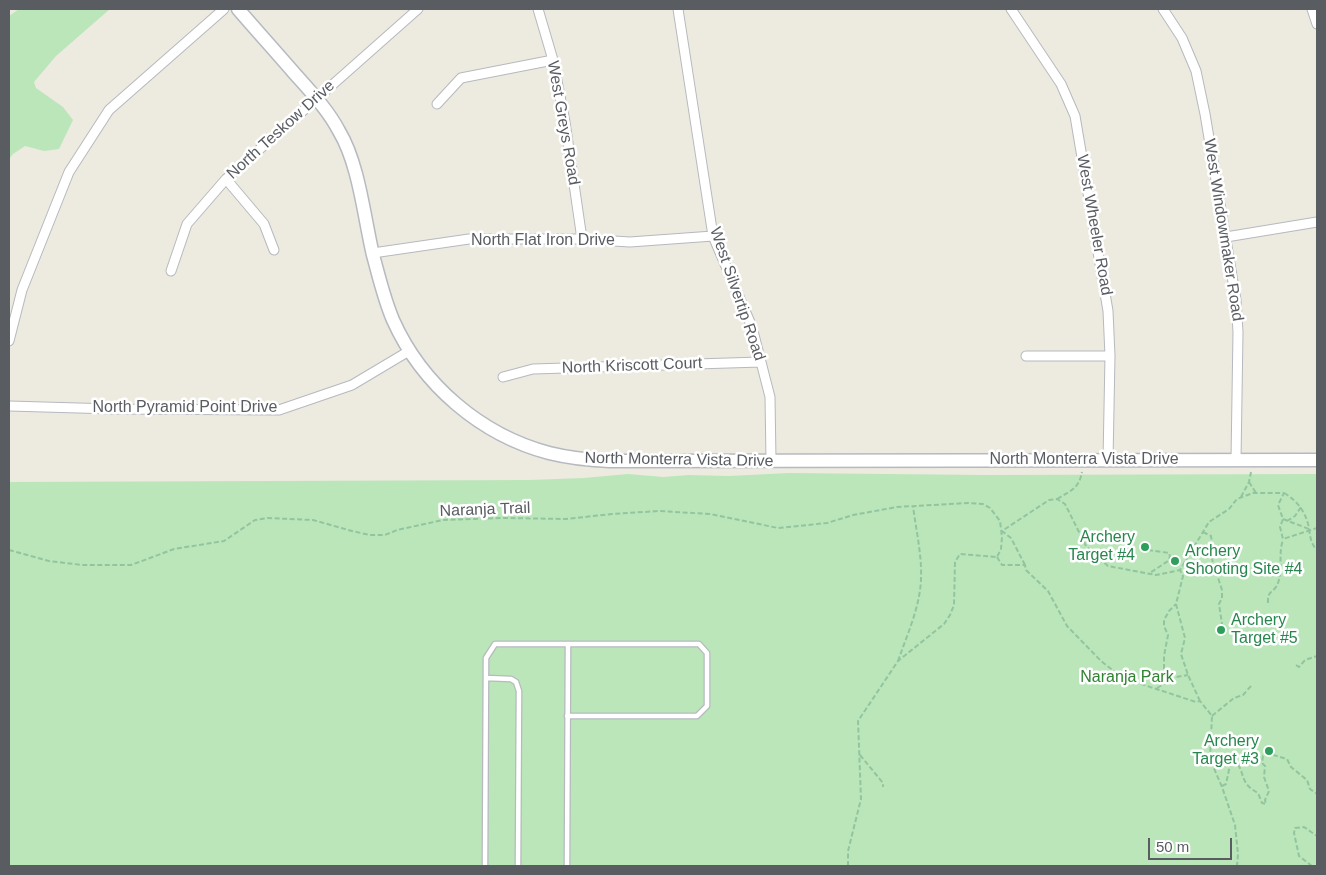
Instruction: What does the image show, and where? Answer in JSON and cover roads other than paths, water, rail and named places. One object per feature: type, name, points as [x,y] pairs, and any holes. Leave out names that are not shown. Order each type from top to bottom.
[{"type":"street","points":[[9,341],[22,290],[69,172],[109,110],[224,9]]},
{"type":"street","name":"North Monterra Vista Drive","points":[[238,9],[316,98],[340,131],[349,153],[383,294],[393,320],[409,351],[427,374],[470,416],[518,443],[576,459],[609,461],[1317,460]]},
{"type":"street","name":"North Teskow Drive","points":[[171,271],[187,224],[226,179],[418,9]]},
{"type":"street","name":"West Greys Road","points":[[538,9],[553,60],[565,122],[582,238]]},
{"type":"street","name":"West Silvertip Road","points":[[678,9],[713,236],[752,327],[770,397],[771,462]]},
{"type":"street","name":"West Wheeler Road","points":[[1011,9],[1061,84],[1075,116],[1108,311],[1110,356],[1108,460]]},
{"type":"street","name":"West Windowmaker Road","points":[[1163,9],[1182,38],[1196,71],[1226,238],[1236,300],[1238,332],[1236,460]]},
{"type":"street","points":[[1312,9],[1317,24]]},
{"type":"street","points":[[437,104],[461,78],[553,60]]},
{"type":"street","points":[[226,179],[264,224],[274,250]]},
{"type":"street","points":[[1226,238],[1317,222]]},
{"type":"street","name":"North Flat Iron Drive","points":[[373,253],[469,239],[582,238],[630,242],[713,236]]},
{"type":"street","name":"North Pyramid Point Drive","points":[[9,406],[103,409],[279,410],[352,385],[409,351]]},
{"type":"street","points":[[1026,356],[1110,356]]},
{"type":"street","name":"North Kriscott Court","points":[[503,377],[533,369],[762,362]]},
{"type":"lane","points":[[485,866],[486,658],[495,644],[699,644],[707,653],[707,706],[697,716],[568,716]]},
{"type":"lane","points":[[567,866],[568,644]]},
{"type":"lane","points":[[486,678],[510,679],[516,682],[518,692],[518,866]]},
{"type":"place","name":"Archery Target #4","points":[[1145,547]]},
{"type":"place","name":"Archery Shooting Site #4","points":[[1175,561]]},
{"type":"place","name":"Archery Target #5","points":[[1221,630]]},
{"type":"place","name":"Archery Target #3","points":[[1269,751]]},
{"type":"park label","name":"Naranja Park","points":[[1127,678]]}]
